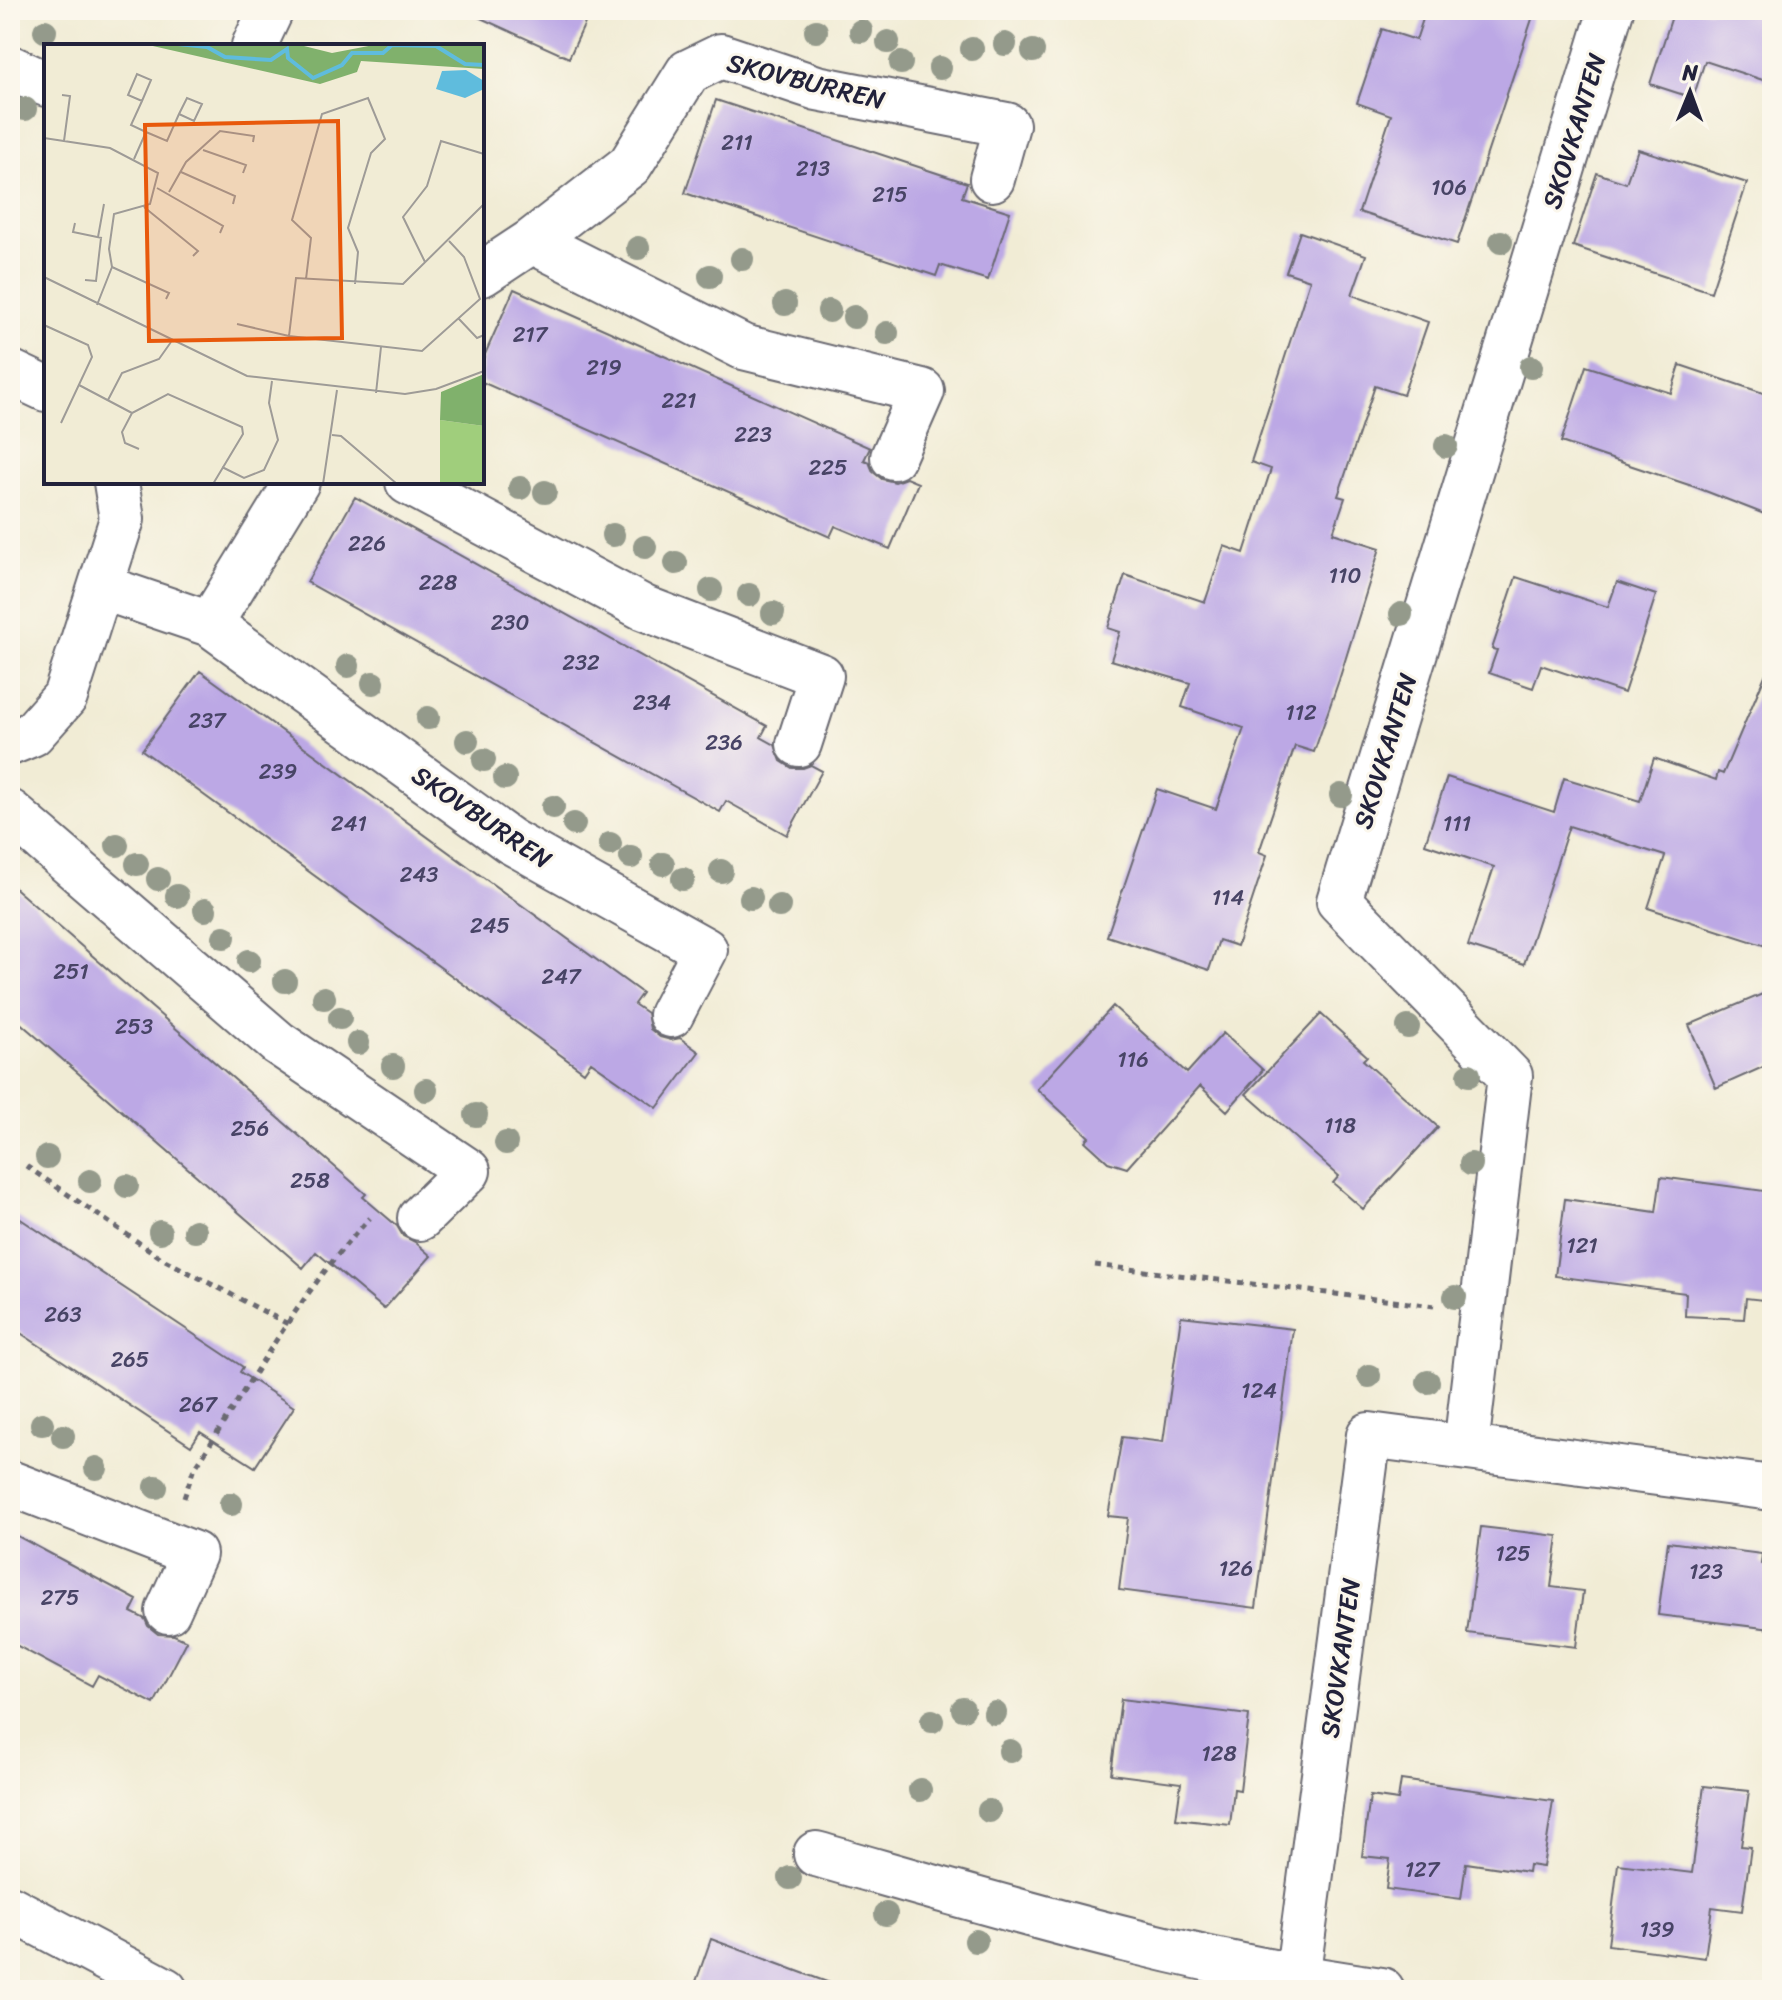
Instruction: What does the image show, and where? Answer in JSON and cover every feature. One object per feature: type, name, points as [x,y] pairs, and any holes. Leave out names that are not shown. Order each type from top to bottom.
[{"type":"street","points":[[255,44],[271,10]]},
{"type":"street","name":"SKOVKANTEN","points":[[1466,1447],[1510,1076],[1339,901],[1611,10]]},
{"type":"street","name":"SKOVBURREN","points":[[484,273],[532,241],[630,165],[688,72],[721,56],[817,88],[1007,125],[992,179]]},
{"type":"street","points":[[10,68],[44,83]]},
{"type":"street","points":[[532,241],[743,347],[922,391],[893,457]]},
{"type":"street","points":[[10,372],[44,388]]},
{"type":"street","points":[[10,743],[32,734],[65,697],[122,519],[116,484]]},
{"type":"street","points":[[210,624],[296,484]]},
{"type":"street","points":[[412,484],[644,608],[821,676],[799,744]]},
{"type":"street","name":"SKOVBURREN","points":[[101,587],[210,624],[510,841],[705,950],[671,1015]]},
{"type":"street","points":[[10,812],[278,1043],[468,1171],[420,1218]]},
{"type":"street","name":"SKOVKANTEN","points":[[1297,1979],[1369,1435],[1772,1488]]},
{"type":"street","points":[[10,1483],[194,1554],[168,1611]]},
{"type":"street","points":[[816,1854],[1132,1943],[1297,1979],[1382,1990]]},
{"type":"street","points":[[10,1908],[165,1990]]},
{"type":"path","points":[[26,1166],[163,1259],[288,1324]]},
{"type":"path","points":[[167,1544],[193,1471],[288,1324],[341,1249],[382,1204],[420,1218]]},
{"type":"path","points":[[1095,1265],[1482,1312]]},
{"type":"building","points":[[463,10],[591,10],[569,58]]},
{"type":"building","points":[[1426,10],[1535,10],[1457,244],[1359,212],[1391,115],[1357,103],[1382,29],[1416,40]]},
{"type":"building","points":[[1674,10],[1772,10],[1772,83],[1705,61],[1693,98],[1650,84]]},
{"type":"building","points":[[716,100],[967,183],[962,197],[1010,212],[988,280],[940,265],[936,276],[685,193]]},
{"type":"building","points":[[1638,149],[1747,183],[1711,292],[1573,246],[1597,173],[1626,183]]},
{"type":"building","points":[[1300,232],[1366,255],[1352,295],[1428,322],[1403,395],[1375,386],[1338,496],[1345,498],[1333,533],[1380,548],[1339,680],[1314,752],[1295,746],[1259,852],[1267,855],[1237,946],[1219,940],[1209,970],[1107,936],[1157,789],[1216,809],[1244,728],[1182,707],[1190,683],[1111,660],[1120,632],[1108,628],[1125,575],[1205,602],[1224,546],[1244,553],[1271,469],[1251,462],[1310,280],[1286,272]]},
{"type":"building","points":[[514,289],[870,448],[864,460],[882,479],[895,482],[906,478],[918,483],[890,549],[835,526],[830,537],[484,383],[484,356]]},
{"type":"building","points":[[1680,365],[1772,396],[1772,517],[1695,487],[1561,442],[1586,366],[1671,393]]},
{"type":"building","points":[[355,497],[767,726],[761,737],[775,745],[781,761],[792,768],[811,765],[822,771],[787,835],[726,801],[720,812],[307,582]]},
{"type":"building","points":[[1516,577],[1608,607],[1617,582],[1656,595],[1624,693],[1541,665],[1533,688],[1489,673],[1497,650],[1492,649]]},
{"type":"building","points":[[1772,659],[1772,948],[1648,908],[1665,856],[1569,826],[1524,964],[1468,946],[1494,867],[1425,844],[1447,777],[1554,812],[1564,778],[1640,801],[1654,758],[1716,780],[1718,772],[1723,774]]},
{"type":"building","points":[[200,671],[642,993],[634,1004],[647,1013],[650,1029],[660,1037],[671,1040],[680,1038],[699,1052],[657,1108],[591,1062],[584,1072],[142,750]]},
{"type":"building","points":[[10,884],[366,1194],[363,1197],[397,1226],[403,1236],[431,1256],[384,1309],[316,1252],[303,1268],[10,1014]]},
{"type":"building","points":[[1772,990],[1772,1063],[1716,1088],[1689,1025]]},
{"type":"building","points":[[1113,1006],[1187,1073],[1223,1033],[1263,1070],[1227,1111],[1200,1086],[1127,1168],[1108,1162],[1085,1141],[1089,1137],[1037,1089]]},
{"type":"building","points":[[1321,1014],[1367,1056],[1363,1060],[1438,1127],[1363,1209],[1333,1183],[1339,1176],[1246,1094]]},
{"type":"building","points":[[1661,1177],[1772,1192],[1772,1301],[1746,1298],[1744,1319],[1685,1316],[1686,1293],[1555,1276],[1565,1199],[1656,1212]]},
{"type":"building","points":[[10,1212],[243,1367],[240,1372],[294,1407],[255,1467],[200,1432],[191,1446],[10,1326]]},
{"type":"building","points":[[1181,1316],[1293,1329],[1256,1608],[1119,1590],[1128,1518],[1108,1516],[1122,1437],[1163,1442]]},
{"type":"building","points":[[1481,1527],[1558,1536],[1551,1587],[1583,1591],[1576,1647],[1467,1633]]},
{"type":"building","points":[[10,1532],[137,1600],[131,1612],[145,1619],[158,1634],[174,1635],[187,1641],[154,1704],[98,1675],[92,1686],[10,1642]]},
{"type":"building","points":[[1668,1542],[1762,1554],[1761,1564],[1772,1566],[1772,1629],[1658,1615]]},
{"type":"building","points":[[1121,1699],[1249,1715],[1240,1790],[1234,1789],[1230,1825],[1176,1819],[1181,1783],[1111,1774]]},
{"type":"building","points":[[1401,1780],[1553,1801],[1543,1867],[1529,1865],[1528,1872],[1466,1863],[1461,1899],[1386,1889],[1390,1859],[1362,1856],[1370,1796],[1398,1800]]},
{"type":"building","points":[[1704,1786],[1749,1791],[1741,1846],[1751,1847],[1742,1911],[1712,1907],[1705,1958],[1608,1945],[1618,1864],[1692,1873]]},
{"type":"building","points":[[711,1939],[835,1985],[834,1990],[693,1990]]}]
